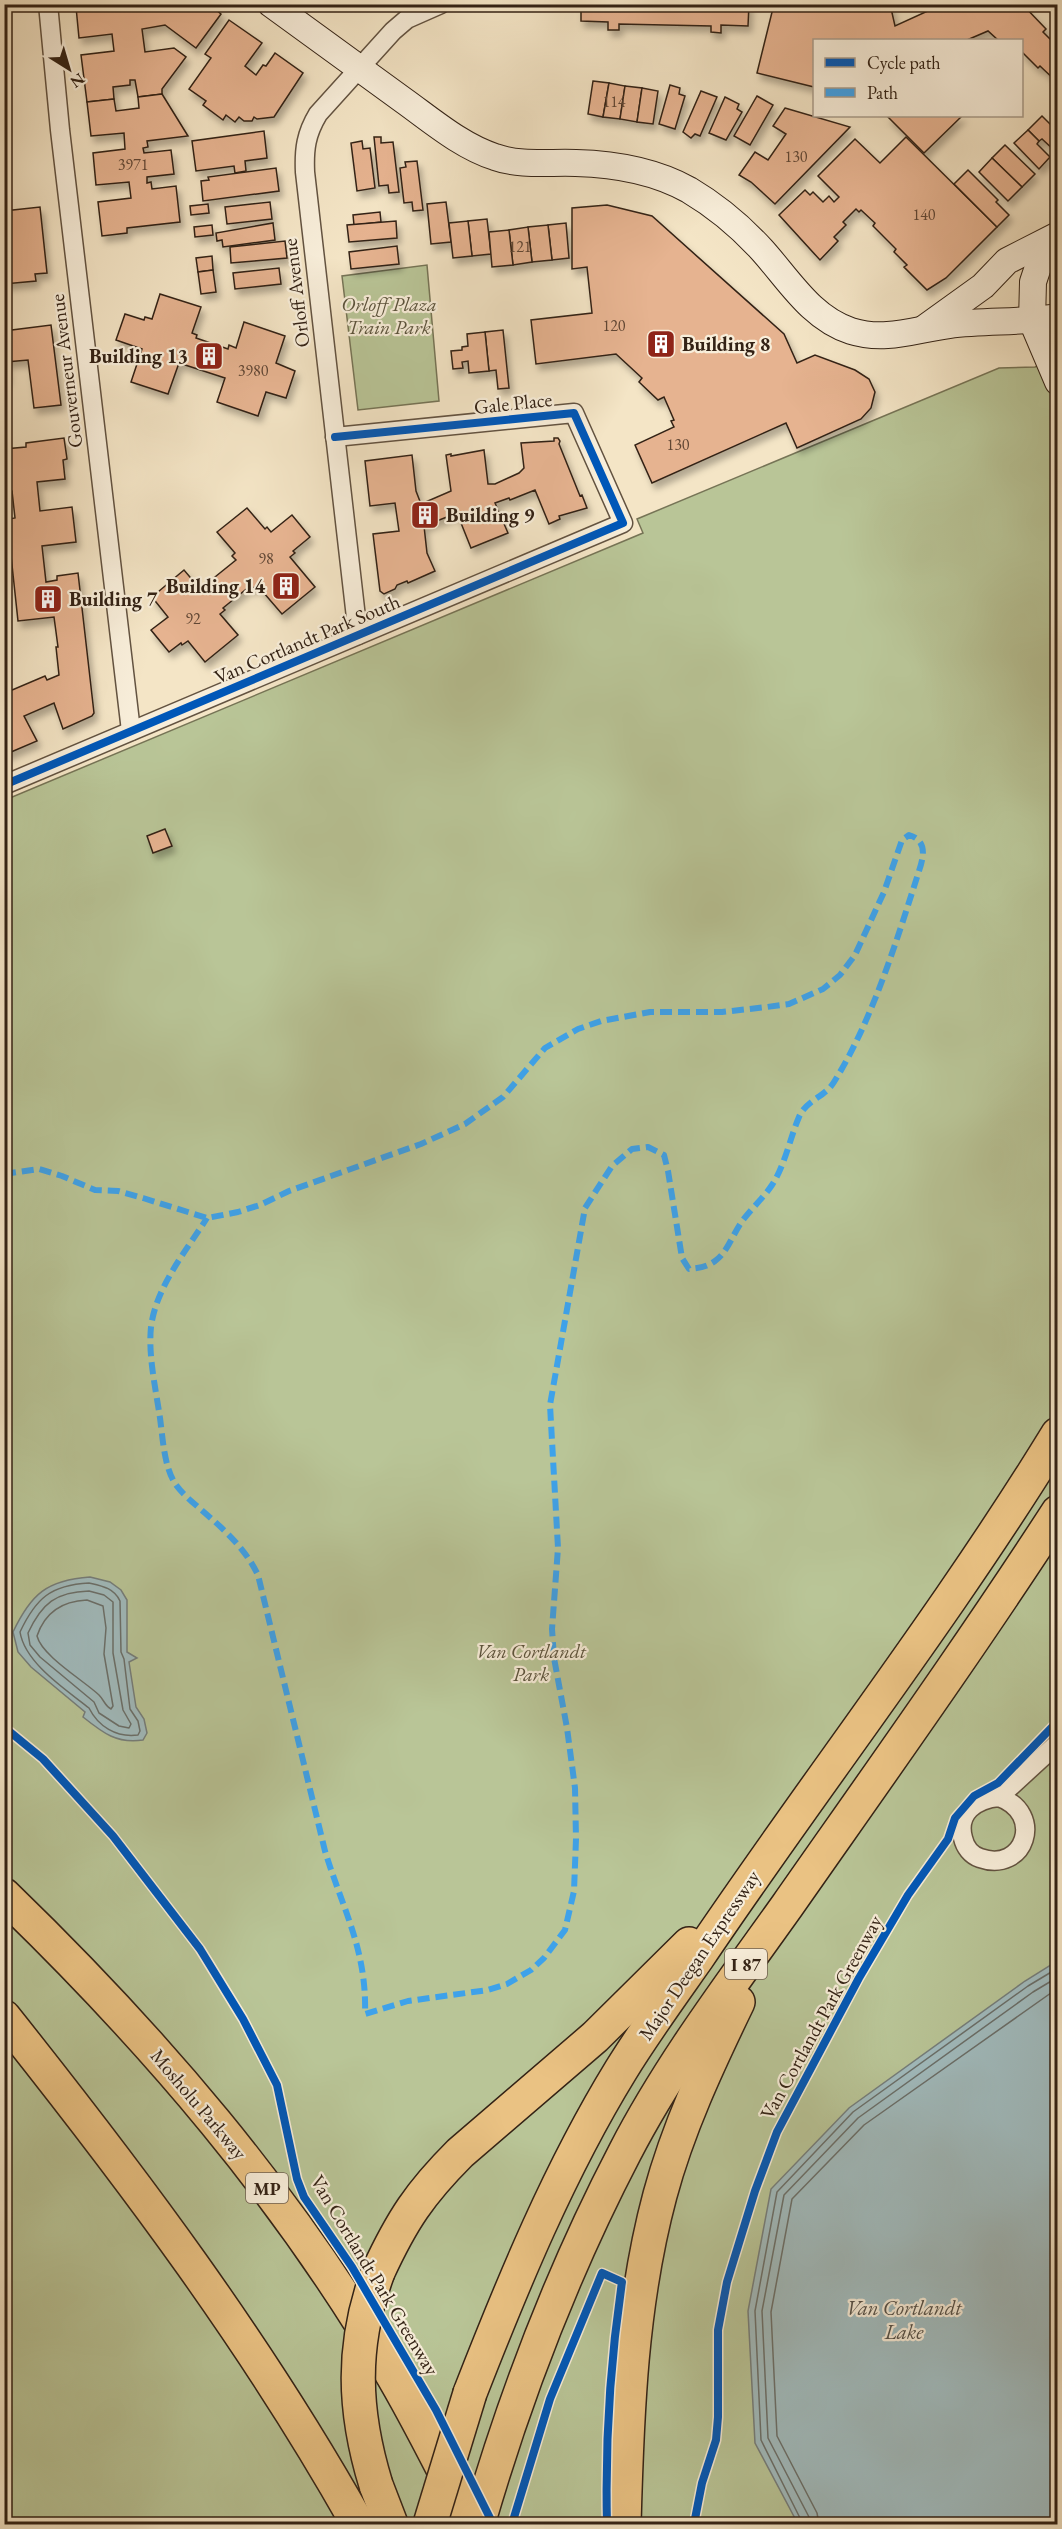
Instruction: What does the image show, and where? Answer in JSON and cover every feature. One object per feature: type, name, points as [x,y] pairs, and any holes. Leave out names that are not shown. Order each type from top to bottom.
[{"type":"highway","points":[[1032,1476],[1058,1417]]},
{"type":"highway","name":"Major Deegan Expressway","points":[[430,2524],[470,2393],[504,2306],[551,2200],[616,2080],[745,1887],[952,1596],[1058,1434]]},
{"type":"highway","name":"I 87","points":[[478,2524],[499,2451],[564,2277],[625,2151],[681,2056],[1058,1512]]},
{"type":"highway","points":[[391,2524],[375,2485],[362,2430],[358,2370],[361,2331],[378,2272],[410,2209],[460,2153],[595,2037],[745,1887]]},
{"type":"highway","name":"Mosholu Parkway","points":[[4,1894],[75,1963],[126,2017],[197,2099],[271,2192],[320,2261],[393,2375],[471,2524]]},
{"type":"highway","points":[[624,2524],[633,2344],[645,2264],[660,2194],[700,2082],[782,1913]]},
{"type":"highway","points":[[4,2017],[116,2160],[216,2298],[291,2410],[358,2524]]},
{"type":"main road","points":[[271,4],[444,129],[495,158],[525,163],[577,163],[623,168],[659,177],[690,191],[737,224],[800,296],[821,315],[840,327],[885,336],[950,325],[1032,321],[1058,316]]},
{"type":"main road","points":[[922,330],[983,286],[1008,261],[1058,236]]},
{"type":"main road","points":[[1058,236],[1038,267],[1033,282],[1032,321],[1058,382]]},
{"type":"street","name":"Gouverneur Avenue","points":[[48,4],[61,142],[131,731]]},
{"type":"street","name":"Orloff Avenue","points":[[358,635],[305,172],[305,146],[310,126],[318,114],[359,68],[407,19],[441,4]]},
{"type":"street","name":"Gale Place","points":[[335,437],[574,413],[623,523]]},
{"type":"street","name":"Van Cortlandt Park South","points":[[4,785],[623,523]]},
{"type":"street","points":[[999,1797],[1058,1743]]},
{"type":"green space","name":"Orloff Plaza Train Park","points":[[427,265],[439,401],[358,410],[342,276]]},
{"type":"green space","name":"Van Cortlandt Park","points":[[1057,358],[1057,2524],[5,2524],[5,800],[643,533],[637,519],[999,368],[1035,367]]},
{"type":"water","points":[[90,1577],[110,1582],[121,1590],[127,1600],[127,1652],[137,1658],[129,1662],[136,1707],[144,1719],[147,1733],[143,1740],[118,1739],[97,1728],[83,1717],[85,1712],[31,1667],[18,1652],[13,1632],[34,1599],[51,1586]]},
{"type":"water","name":"Van Cortlandt Lake","points":[[1057,1961],[1057,2524],[798,2524],[755,2443],[748,2311],[771,2189],[849,2108],[1025,1981]]},
{"type":"building","points":[[99,4],[209,4],[221,14],[196,48],[165,25],[142,29],[145,52],[174,48],[186,57],[162,89],[162,94],[138,97],[135,80],[130,80],[130,85],[113,87],[114,99],[87,102],[81,55],[114,51],[112,34],[79,38],[76,7]]},
{"type":"building","points":[[581,4],[749,4],[748,26],[721,25],[721,33],[711,32],[711,26],[619,24],[619,30],[608,30],[608,22],[581,21]]},
{"type":"building","points":[[774,4],[890,4],[895,26],[943,4],[1022,4],[1046,29],[1043,32],[1058,47],[1058,83],[1023,53],[1023,39],[997,39],[988,31],[969,39],[813,39],[813,87],[757,73]]},
{"type":"building","points":[[229,20],[262,43],[245,66],[256,75],[275,53],[303,73],[274,117],[257,119],[254,117],[252,121],[244,121],[239,117],[235,122],[226,115],[223,120],[203,105],[206,101],[189,89],[211,58],[205,54]]},
{"type":"building","points":[[593,81],[609,83],[603,117],[588,114]]},
{"type":"building","points":[[609,83],[625,86],[620,119],[603,117]]},
{"type":"building","points":[[670,85],[680,88],[679,94],[685,96],[675,129],[659,124]]},
{"type":"building","points":[[625,86],[642,88],[637,122],[620,119]]},
{"type":"building","points":[[642,88],[658,91],[653,124],[637,122]]},
{"type":"building","points":[[701,91],[717,97],[700,136],[695,134],[691,138],[683,132]]},
{"type":"building","points":[[162,94],[188,136],[147,141],[148,147],[143,148],[144,153],[171,150],[174,174],[147,177],[147,183],[151,182],[152,189],[176,186],[180,222],[127,228],[127,233],[102,236],[98,202],[131,198],[129,182],[96,185],[93,153],[125,149],[124,133],[91,136],[87,102],[114,99],[116,111],[139,108],[138,97]]},
{"type":"building","points":[[757,96],[773,105],[750,145],[734,136]]},
{"type":"building","points":[[725,97],[739,104],[737,109],[742,112],[726,140],[709,133]]},
{"type":"building","points":[[785,108],[850,127],[775,204],[751,182],[739,175],[755,152],[768,160],[786,134],[773,126]]},
{"type":"building","points":[[1042,116],[1058,132],[1056,152],[1042,139],[1039,141],[1028,130]]},
{"type":"building","points":[[888,117],[961,117],[924,153]]},
{"type":"building","points":[[1028,130],[1039,141],[1037,144],[1050,157],[1039,169],[1014,143]]},
{"type":"building","points":[[264,131],[267,158],[245,161],[246,171],[235,173],[234,166],[196,171],[192,141]]},
{"type":"building","points":[[374,137],[381,137],[381,143],[393,142],[399,192],[389,193],[388,185],[379,186]]},
{"type":"building","points":[[906,137],[997,227],[946,278],[927,290],[904,267],[907,265],[894,252],[896,249],[861,210],[859,212],[856,209],[843,222],[846,225],[834,237],[838,241],[820,260],[779,215],[805,190],[810,195],[813,192],[823,202],[829,196],[834,202],[839,197],[818,176],[855,139],[880,163]]},
{"type":"building","points":[[362,141],[363,149],[370,148],[375,188],[357,191],[351,143]]},
{"type":"building","points":[[1005,145],[1035,174],[1022,187],[992,158]]},
{"type":"building","points":[[992,158],[1022,187],[1008,201],[979,172]]},
{"type":"building","points":[[417,161],[423,210],[413,211],[412,202],[404,203],[400,168],[406,167],[405,162]]},
{"type":"building","points":[[276,168],[279,191],[203,201],[201,181],[209,180],[208,177]]},
{"type":"building","points":[[968,170],[998,200],[996,202],[1009,215],[997,227],[954,184]]},
{"type":"building","points":[[270,202],[272,219],[227,224],[225,207]]},
{"type":"building","points":[[446,202],[451,242],[431,244],[427,204]]},
{"type":"building","points":[[208,204],[209,213],[191,215],[190,206]]},
{"type":"building","name":"Building 8","points":[[607,205],[652,216],[784,334],[797,363],[815,355],[855,370],[869,379],[875,392],[871,408],[861,419],[797,448],[786,423],[652,483],[635,445],[674,427],[671,421],[674,420],[664,397],[658,400],[639,382],[642,378],[616,354],[536,364],[531,320],[592,313],[587,267],[572,269],[572,208]]},
{"type":"building","points":[[40,207],[47,273],[35,274],[36,281],[4,284],[4,211]]},
{"type":"building","points":[[380,212],[381,222],[354,225],[353,215]]},
{"type":"building","points":[[487,219],[491,254],[472,256],[468,221]]},
{"type":"building","points":[[396,221],[397,238],[349,242],[347,225]]},
{"type":"building","points":[[468,221],[472,256],[453,258],[449,223]]},
{"type":"building","points":[[273,223],[275,240],[223,247],[222,240],[217,241],[216,233]]},
{"type":"building","points":[[566,223],[569,258],[552,260],[548,225]]},
{"type":"building","points":[[212,225],[213,235],[195,237],[194,227]]},
{"type":"building","points":[[548,225],[552,260],[532,262],[528,227]]},
{"type":"building","points":[[528,227],[532,262],[513,265],[509,230]]},
{"type":"building","points":[[509,230],[513,265],[492,267],[489,232]]},
{"type":"building","points":[[285,241],[287,258],[231,263],[230,247]]},
{"type":"building","points":[[397,246],[399,264],[351,269],[349,252]]},
{"type":"building","points":[[212,256],[213,270],[198,272],[196,258]]},
{"type":"building","points":[[279,268],[281,284],[235,289],[233,273]]},
{"type":"building","points":[[213,270],[216,292],[201,294],[198,272]]},
{"type":"building","name":"Building 13","points":[[160,294],[201,307],[192,333],[197,335],[196,338],[228,349],[229,345],[236,348],[244,322],[285,336],[276,363],[295,371],[286,398],[266,392],[258,416],[217,402],[225,378],[179,363],[168,394],[131,382],[142,349],[116,340],[125,314],[144,320],[145,317],[152,319]]},
{"type":"building","points":[[51,325],[61,405],[34,408],[28,360],[6,362],[7,379],[4,379],[4,331]]},
{"type":"building","points":[[503,330],[509,388],[498,389],[496,370],[489,371],[485,332]]},
{"type":"building","points":[[485,332],[489,371],[469,373],[468,361],[462,362],[463,368],[453,369],[451,351],[462,350],[462,347],[468,346],[467,334]]},
{"type":"building","name":"Building 7","points":[[64,438],[67,459],[63,460],[65,479],[37,482],[40,511],[72,507],[76,542],[42,546],[46,582],[57,580],[57,576],[78,573],[94,713],[63,729],[54,703],[24,716],[37,741],[4,755],[5,693],[45,676],[47,680],[59,675],[54,617],[18,621],[9,537],[11,537],[9,519],[15,518],[12,491],[4,492],[4,449],[26,447],[26,443]]},
{"type":"building","name":"Building 9","points":[[554,438],[560,441],[559,444],[587,508],[559,516],[560,519],[549,524],[535,490],[510,500],[509,498],[495,503],[508,533],[471,548],[457,513],[424,526],[427,553],[435,571],[408,583],[407,581],[397,585],[395,589],[384,594],[380,591],[373,534],[399,531],[395,503],[370,506],[365,461],[412,455],[416,491],[421,504],[451,491],[446,455],[484,450],[488,484],[495,484],[519,473],[524,468],[521,443],[554,441]]},
{"type":"building","name":"Building 14","points":[[247,508],[265,529],[267,527],[271,532],[292,515],[310,537],[293,551],[295,553],[290,557],[315,587],[282,614],[257,585],[252,589],[250,586],[223,608],[225,610],[220,614],[238,635],[205,662],[188,641],[169,652],[151,630],[168,617],[152,597],[184,570],[200,589],[236,560],[232,556],[235,553],[217,532]]},
{"type":"building","points":[[165,829],[172,846],[153,853],[147,836]]},
{"type":"marked path","points":[[4,1174],[39,1169],[95,1190],[118,1191],[207,1218],[260,1205],[289,1191],[421,1144],[465,1124],[503,1097],[545,1048],[578,1029],[601,1021],[650,1012],[722,1012],[789,1004],[823,989],[840,975],[855,955],[884,892],[902,840],[909,835],[920,842],[923,857],[892,954],[848,1058],[830,1087],[802,1111],[777,1177],[743,1220],[720,1257],[706,1266],[689,1269],[682,1258],[664,1155],[648,1147],[632,1149],[612,1166],[585,1208],[550,1405],[558,1548],[552,1629],[554,1658],[575,1788],[574,1891],[565,1930],[544,1958],[531,1970],[507,1984],[488,1990],[408,2001],[365,2014],[365,1991],[358,1950],[325,1851],[258,1575],[248,1557],[235,1542],[176,1485],[165,1453],[151,1361],[151,1327],[165,1284],[207,1218]]},
{"type":"cycle path","points":[[4,785],[623,523],[574,413],[335,437]]},
{"type":"cycle path","name":"Van Cortlandt Park Greenway","points":[[694,2524],[702,2483],[716,2440],[718,2330],[727,2282],[755,2191],[777,2132],[859,1978],[908,1895],[948,1839],[955,1818],[974,1796],[998,1783],[1058,1721]]},
{"type":"cycle path","name":"Van Cortlandt Park Greenway","points":[[4,1727],[43,1759],[113,1836],[200,1949],[243,2019],[277,2085],[297,2179],[304,2197],[352,2267],[436,2410],[493,2524]]},
{"type":"cycle path","points":[[512,2524],[550,2399],[602,2273],[622,2282],[609,2403],[607,2524]]},
{"type":"place","name":"Building 8","points":[[661,344]]},
{"type":"place","name":"Building 13","points":[[209,356]]},
{"type":"place","name":"Building 9","points":[[425,515]]},
{"type":"place","name":"Building 14","points":[[286,586]]},
{"type":"place","name":"Building 7","points":[[48,599]]}]
